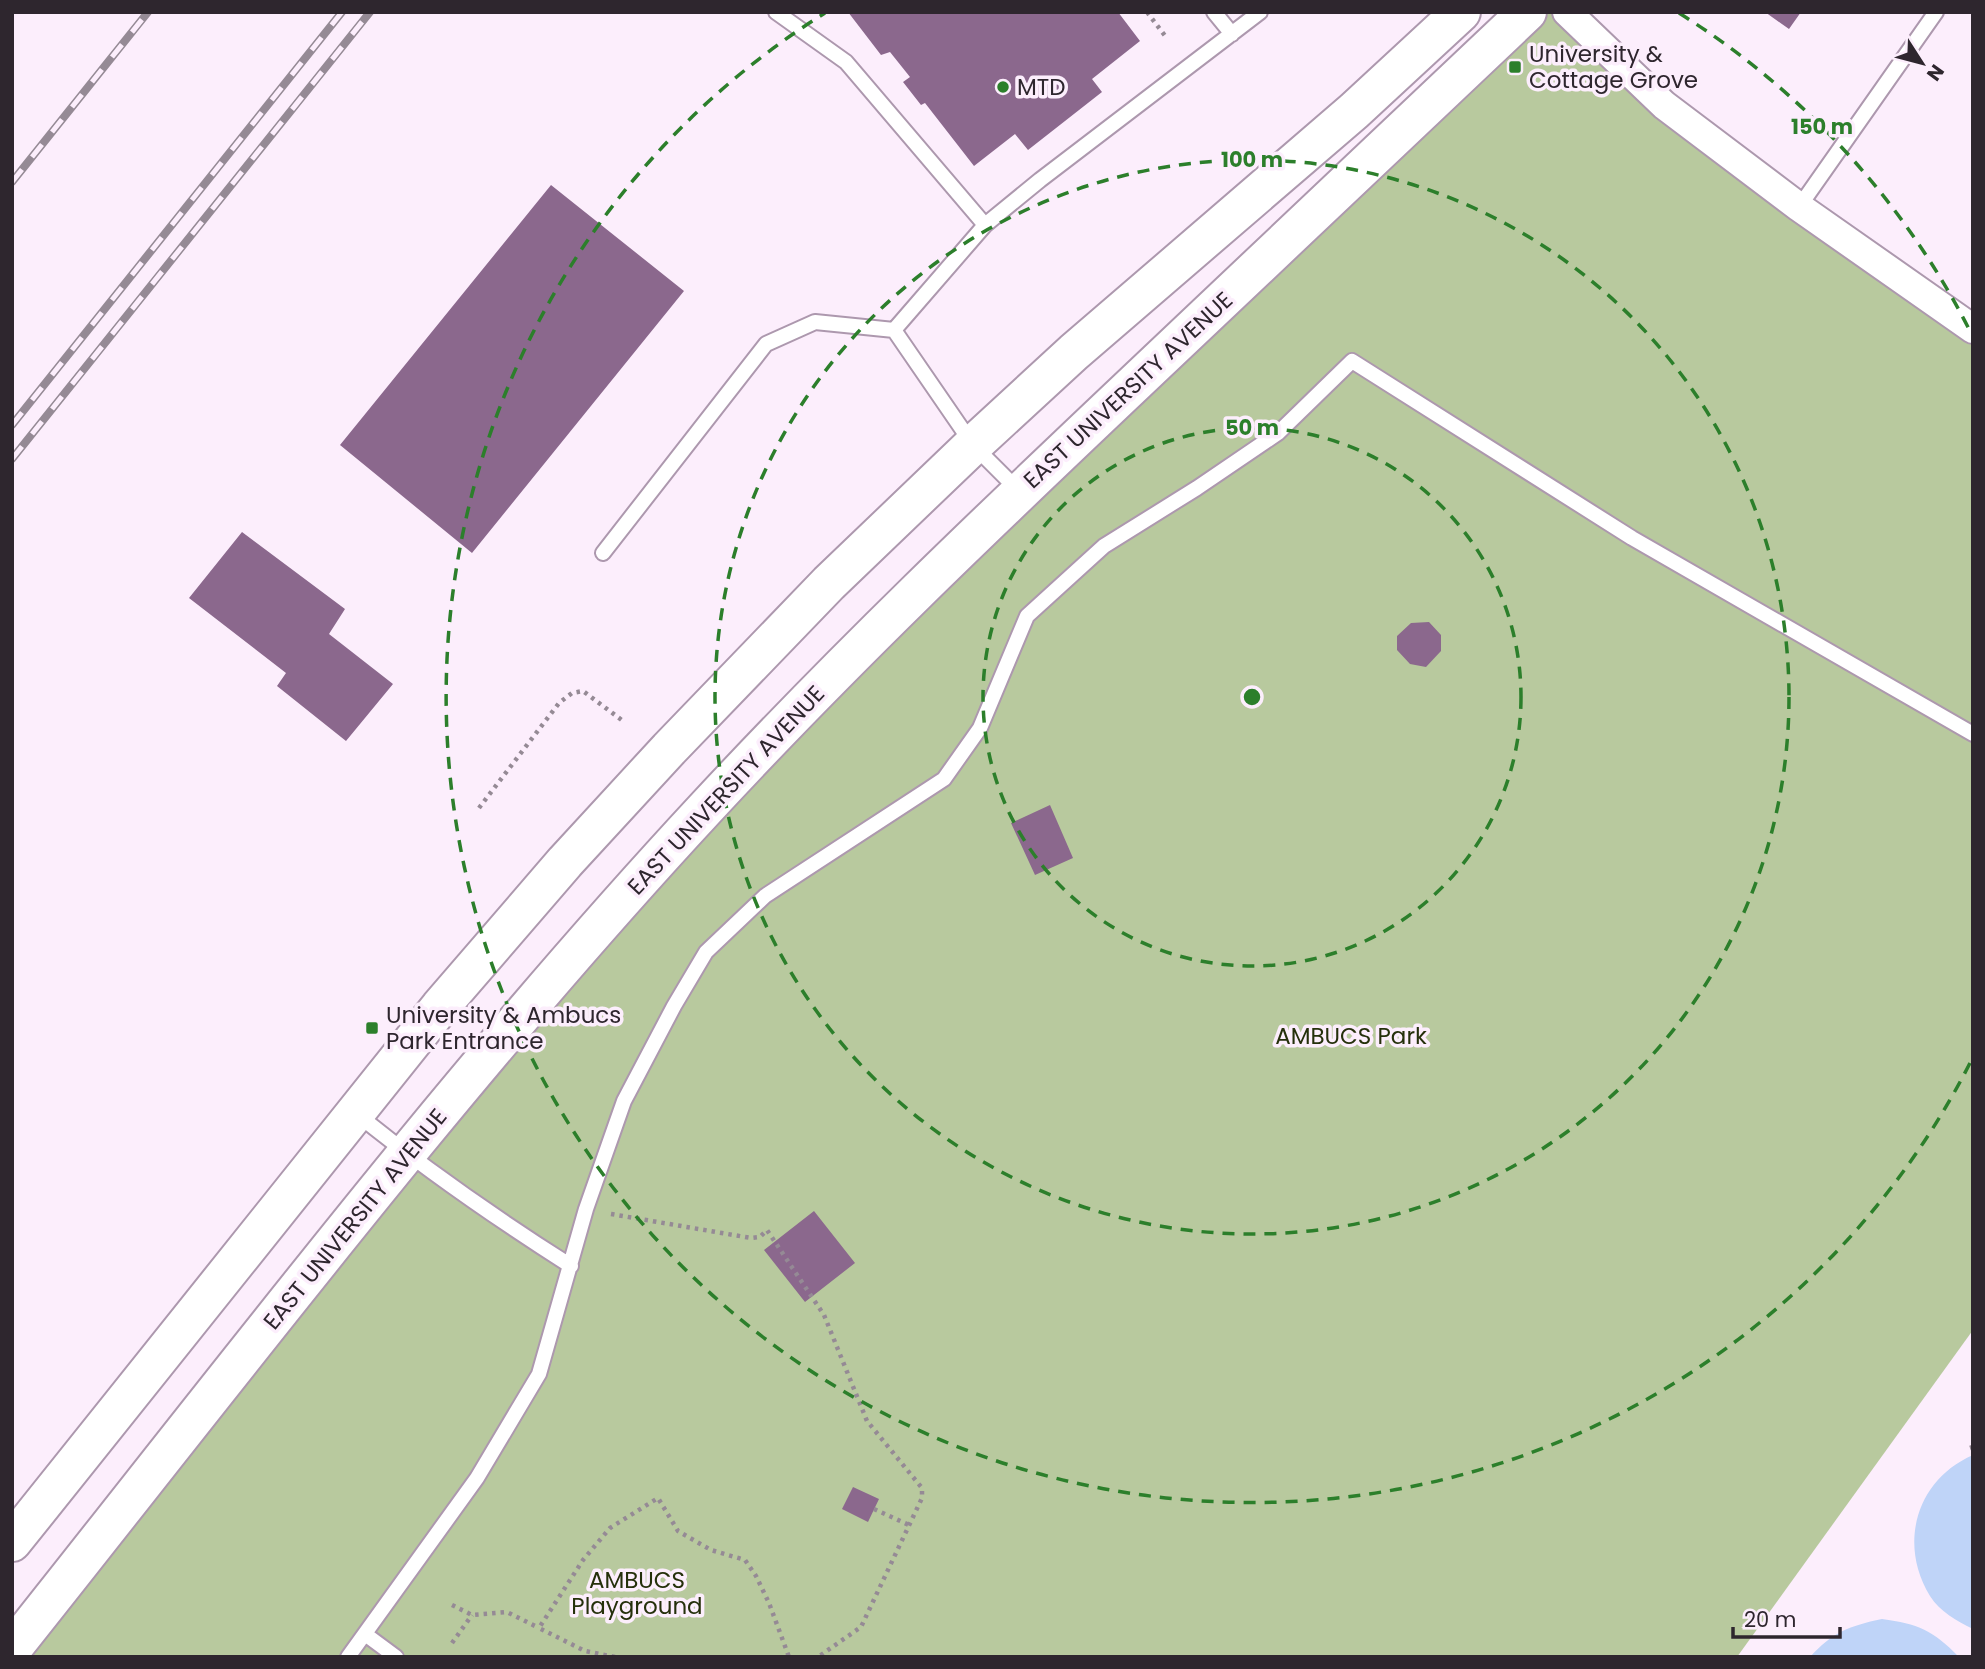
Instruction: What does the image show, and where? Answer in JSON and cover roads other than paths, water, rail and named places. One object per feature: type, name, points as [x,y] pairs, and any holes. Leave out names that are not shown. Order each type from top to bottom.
[{"type":"main road","points":[[12,1542],[440,1006],[565,862],[669,749],[829,583],[973,445],[1074,352],[1354,111],[1461,12]]},
{"type":"main road","name":"EAST UNIVERSITY AVENUE","points":[[12,1649],[406,1153],[560,971],[705,808],[847,661],[1020,492],[1527,12]]},
{"type":"street","points":[[1567,12],[1664,105],[1799,207],[1973,329]]},
{"type":"lane","points":[[776,12],[846,62],[985,225]]},
{"type":"lane","points":[[1214,12],[1231,34]]},
{"type":"lane","points":[[894,330],[985,225],[1260,12]]},
{"type":"lane","points":[[1799,207],[1937,12]]},
{"type":"lane","points":[[603,553],[766,344],[815,322],[894,330],[973,445],[1020,492]]},
{"type":"lane","points":[[348,1657],[477,1478],[539,1374],[586,1209],[624,1101],[706,951],[765,896],[944,779],[980,728],[1027,616],[1104,546],[1278,433],[1352,361],[1632,538],[1973,734]]},
{"type":"lane","points":[[356,1113],[406,1153],[571,1266]]},
{"type":"lane","points":[[365,1634],[396,1657]]},
{"type":"water","points":[[1973,1455],[1973,1629],[1944,1611],[1930,1596],[1920,1576],[1915,1556],[1915,1535],[1918,1515],[1938,1480],[1953,1466]]},
{"type":"water","points":[[1882,1619],[1906,1623],[1933,1634],[1959,1657],[1810,1657],[1842,1631]]},
{"type":"railway","points":[[12,182],[148,12]]},
{"type":"railway","points":[[12,425],[342,12]]},
{"type":"railway","points":[[12,459],[370,12]]},
{"type":"place","name":"University & Cottage Grove","points":[[1515,67]]},
{"type":"place","name":"MTD","points":[[1003,87]]},
{"type":"place","name":"University & Ambucs Park Entrance","points":[[372,1028]]},
{"type":"park label","name":"AMBUCS Park","points":[[1351,1036]]},
{"type":"park label","name":"AMBUCS Playground","points":[[637,1593]]}]
